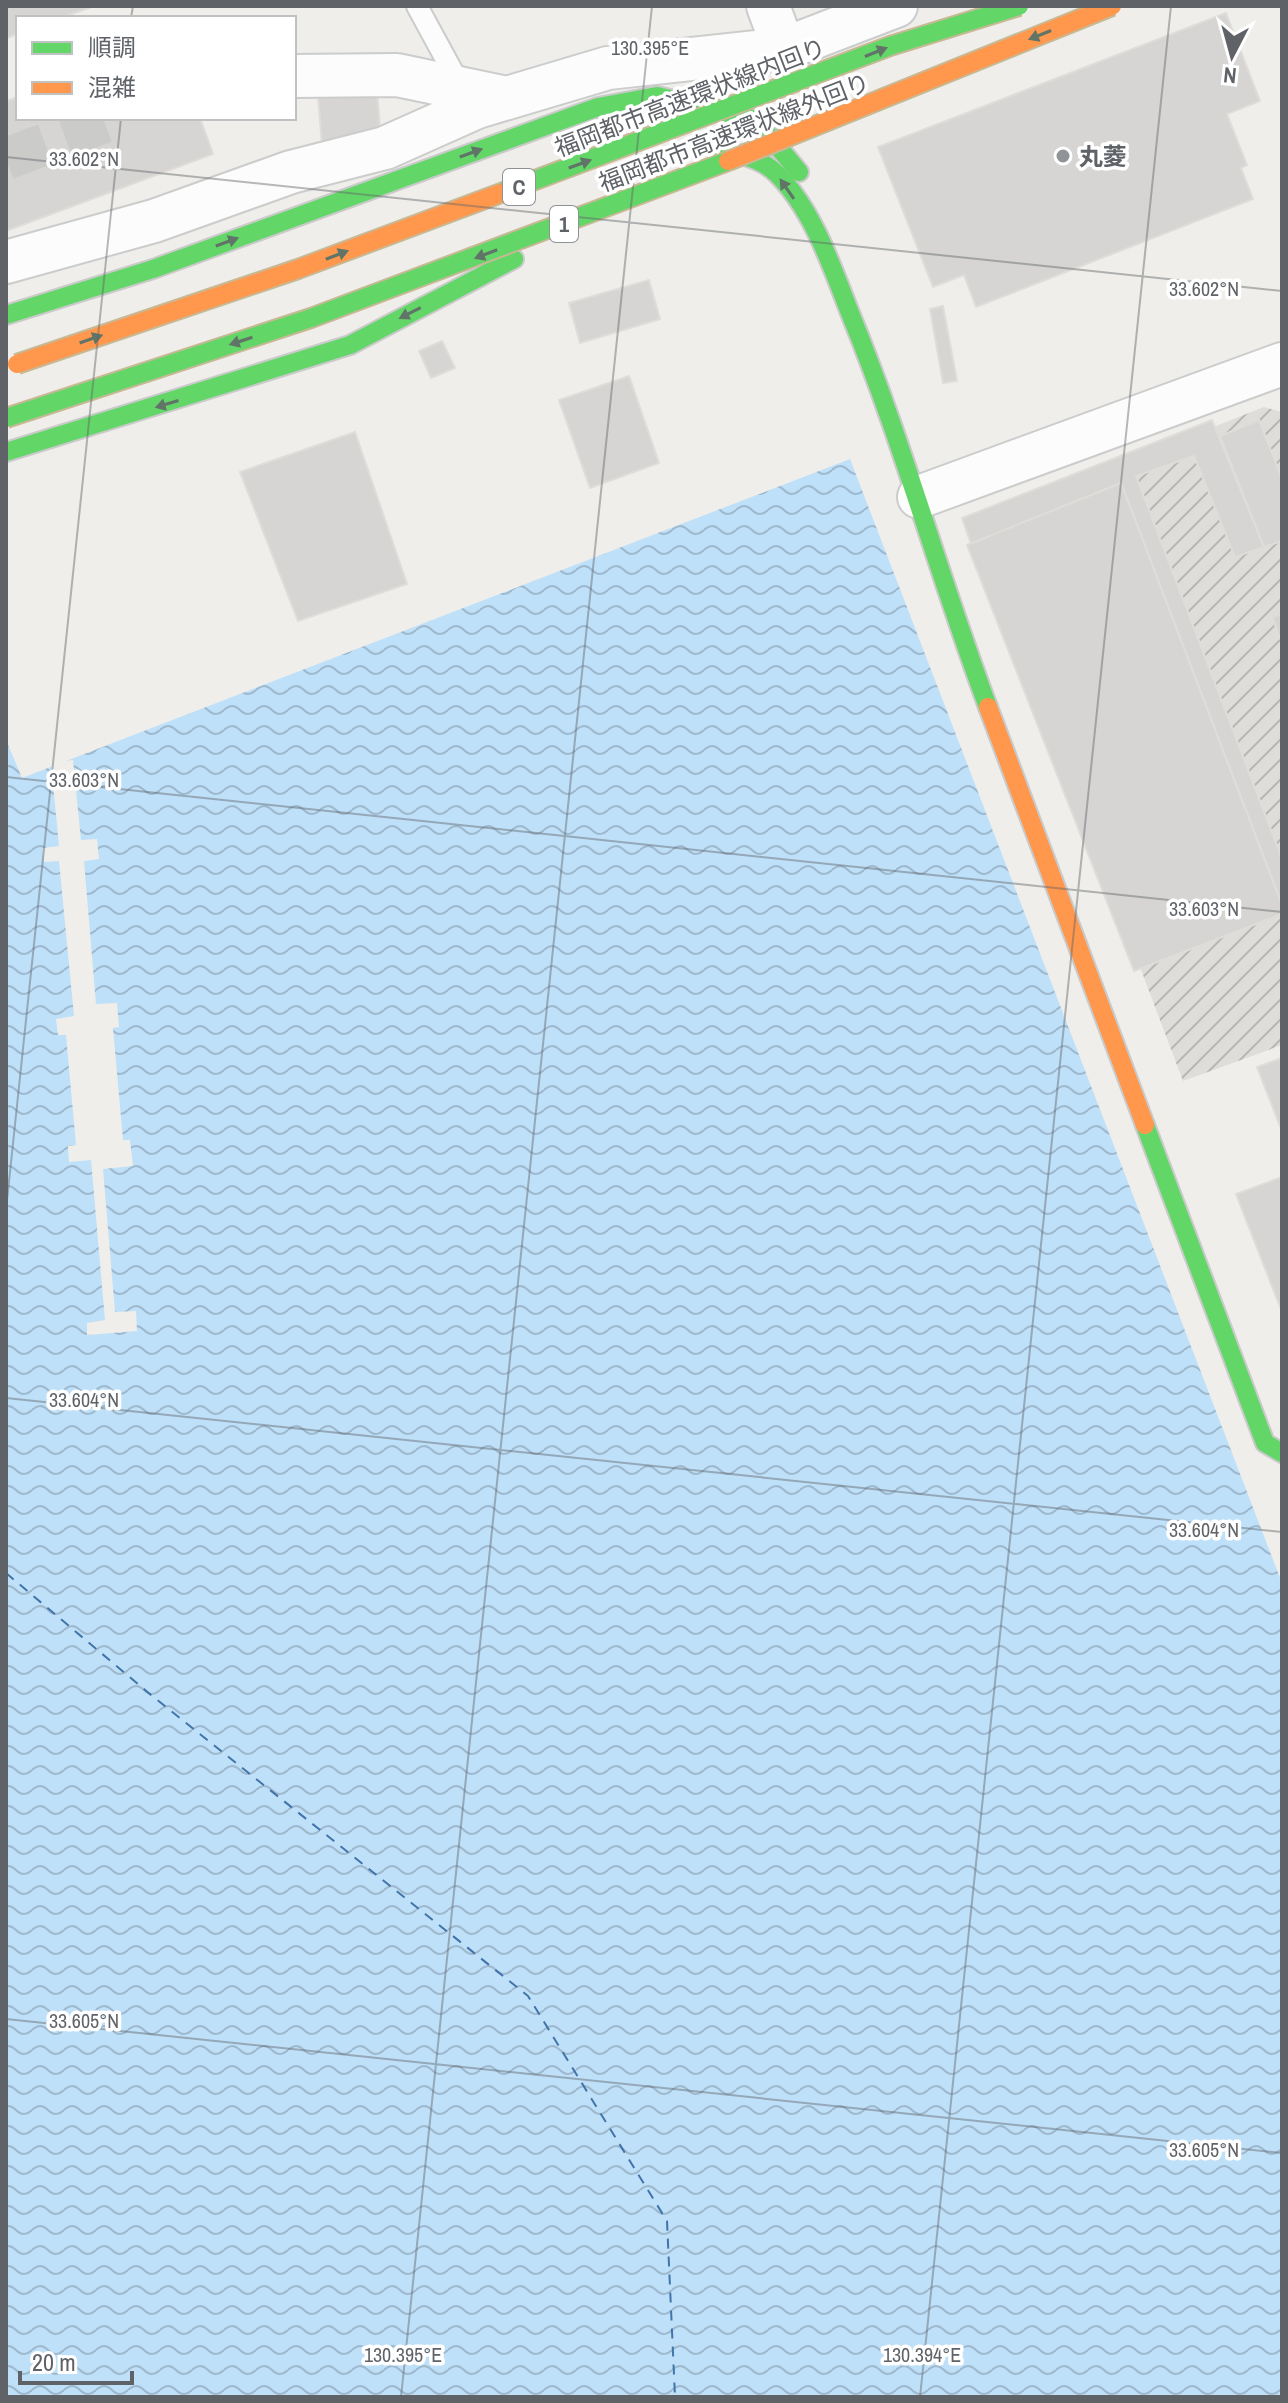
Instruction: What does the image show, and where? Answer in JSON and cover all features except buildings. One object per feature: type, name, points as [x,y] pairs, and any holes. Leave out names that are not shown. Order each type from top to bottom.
[{"type":"main road","name":"福岡都市高速環状線内回り","points":[[17,364],[298,269],[890,46],[1019,6]]},
{"type":"main road","name":"福岡都市高速環状線外回り","points":[[6,418],[311,318],[465,262],[798,134],[1112,6]]},
{"type":"main road","points":[[6,315],[153,269],[598,107],[657,96],[756,120],[809,184],[875,337],[890,411]]},
{"type":"main road","points":[[6,452],[350,345],[613,208],[734,153],[756,159],[777,174],[808,218],[890,411],[919,497],[944,591],[1259,1429],[1265,1443],[1282,1453]]},
{"type":"street","points":[[768,6],[784,49]]},
{"type":"street","points":[[6,262],[154,221],[291,172],[385,148],[477,107],[608,68],[784,49],[896,6]]},
{"type":"street","points":[[296,76],[397,75],[509,98]]},
{"type":"street","points":[[919,497],[1282,364]]},
{"type":"lane","points":[[417,6],[461,88]]},
{"type":"shaded area","points":[[1264,407],[1282,412],[1282,1045],[1183,1081],[972,522]]},
{"type":"water","points":[[850,459],[1282,1583],[1282,2397],[6,2397],[6,740],[22,778]]},
{"type":"pier","points":[[73,760],[81,840],[97,839],[99,859],[84,861],[96,1004],[117,1003],[119,1027],[113,1028],[123,1140],[130,1140],[133,1166],[103,1169],[115,1312],[136,1311],[137,1331],[87,1335],[87,1323],[105,1320],[91,1160],[69,1162],[68,1146],[76,1145],[66,1035],[58,1035],[56,1019],[74,1016],[59,861],[44,862],[43,848],[59,846],[51,763]]},
{"type":"ferry route","points":[[6,1573],[151,1695],[528,1996],[667,2221],[675,2397]]},
{"type":"tunnel","points":[[6,159],[110,120]]},
{"type":"traffic: fast","points":[[501,193],[890,46],[1019,6]]},
{"type":"traffic: fast","points":[[6,315],[153,269],[598,107],[657,96],[756,120],[799,172]]},
{"type":"traffic: fast","points":[[717,161],[734,153],[757,160],[772,170],[801,204],[820,240],[887,411],[988,707]]},
{"type":"traffic: fast","points":[[6,418],[311,318],[728,161]]},
{"type":"traffic: fast","points":[[6,452],[350,345],[514,259]]},
{"type":"traffic: fast","points":[[1145,1125],[1265,1443],[1282,1453]]},
{"type":"traffic: slow","points":[[728,161],[1112,6]]},
{"type":"traffic: slow","points":[[17,364],[298,269],[501,193]]},
{"type":"traffic: slow","points":[[988,707],[1145,1125]]},
{"type":"place","name":"丸菱","points":[[1063,156]]}]
